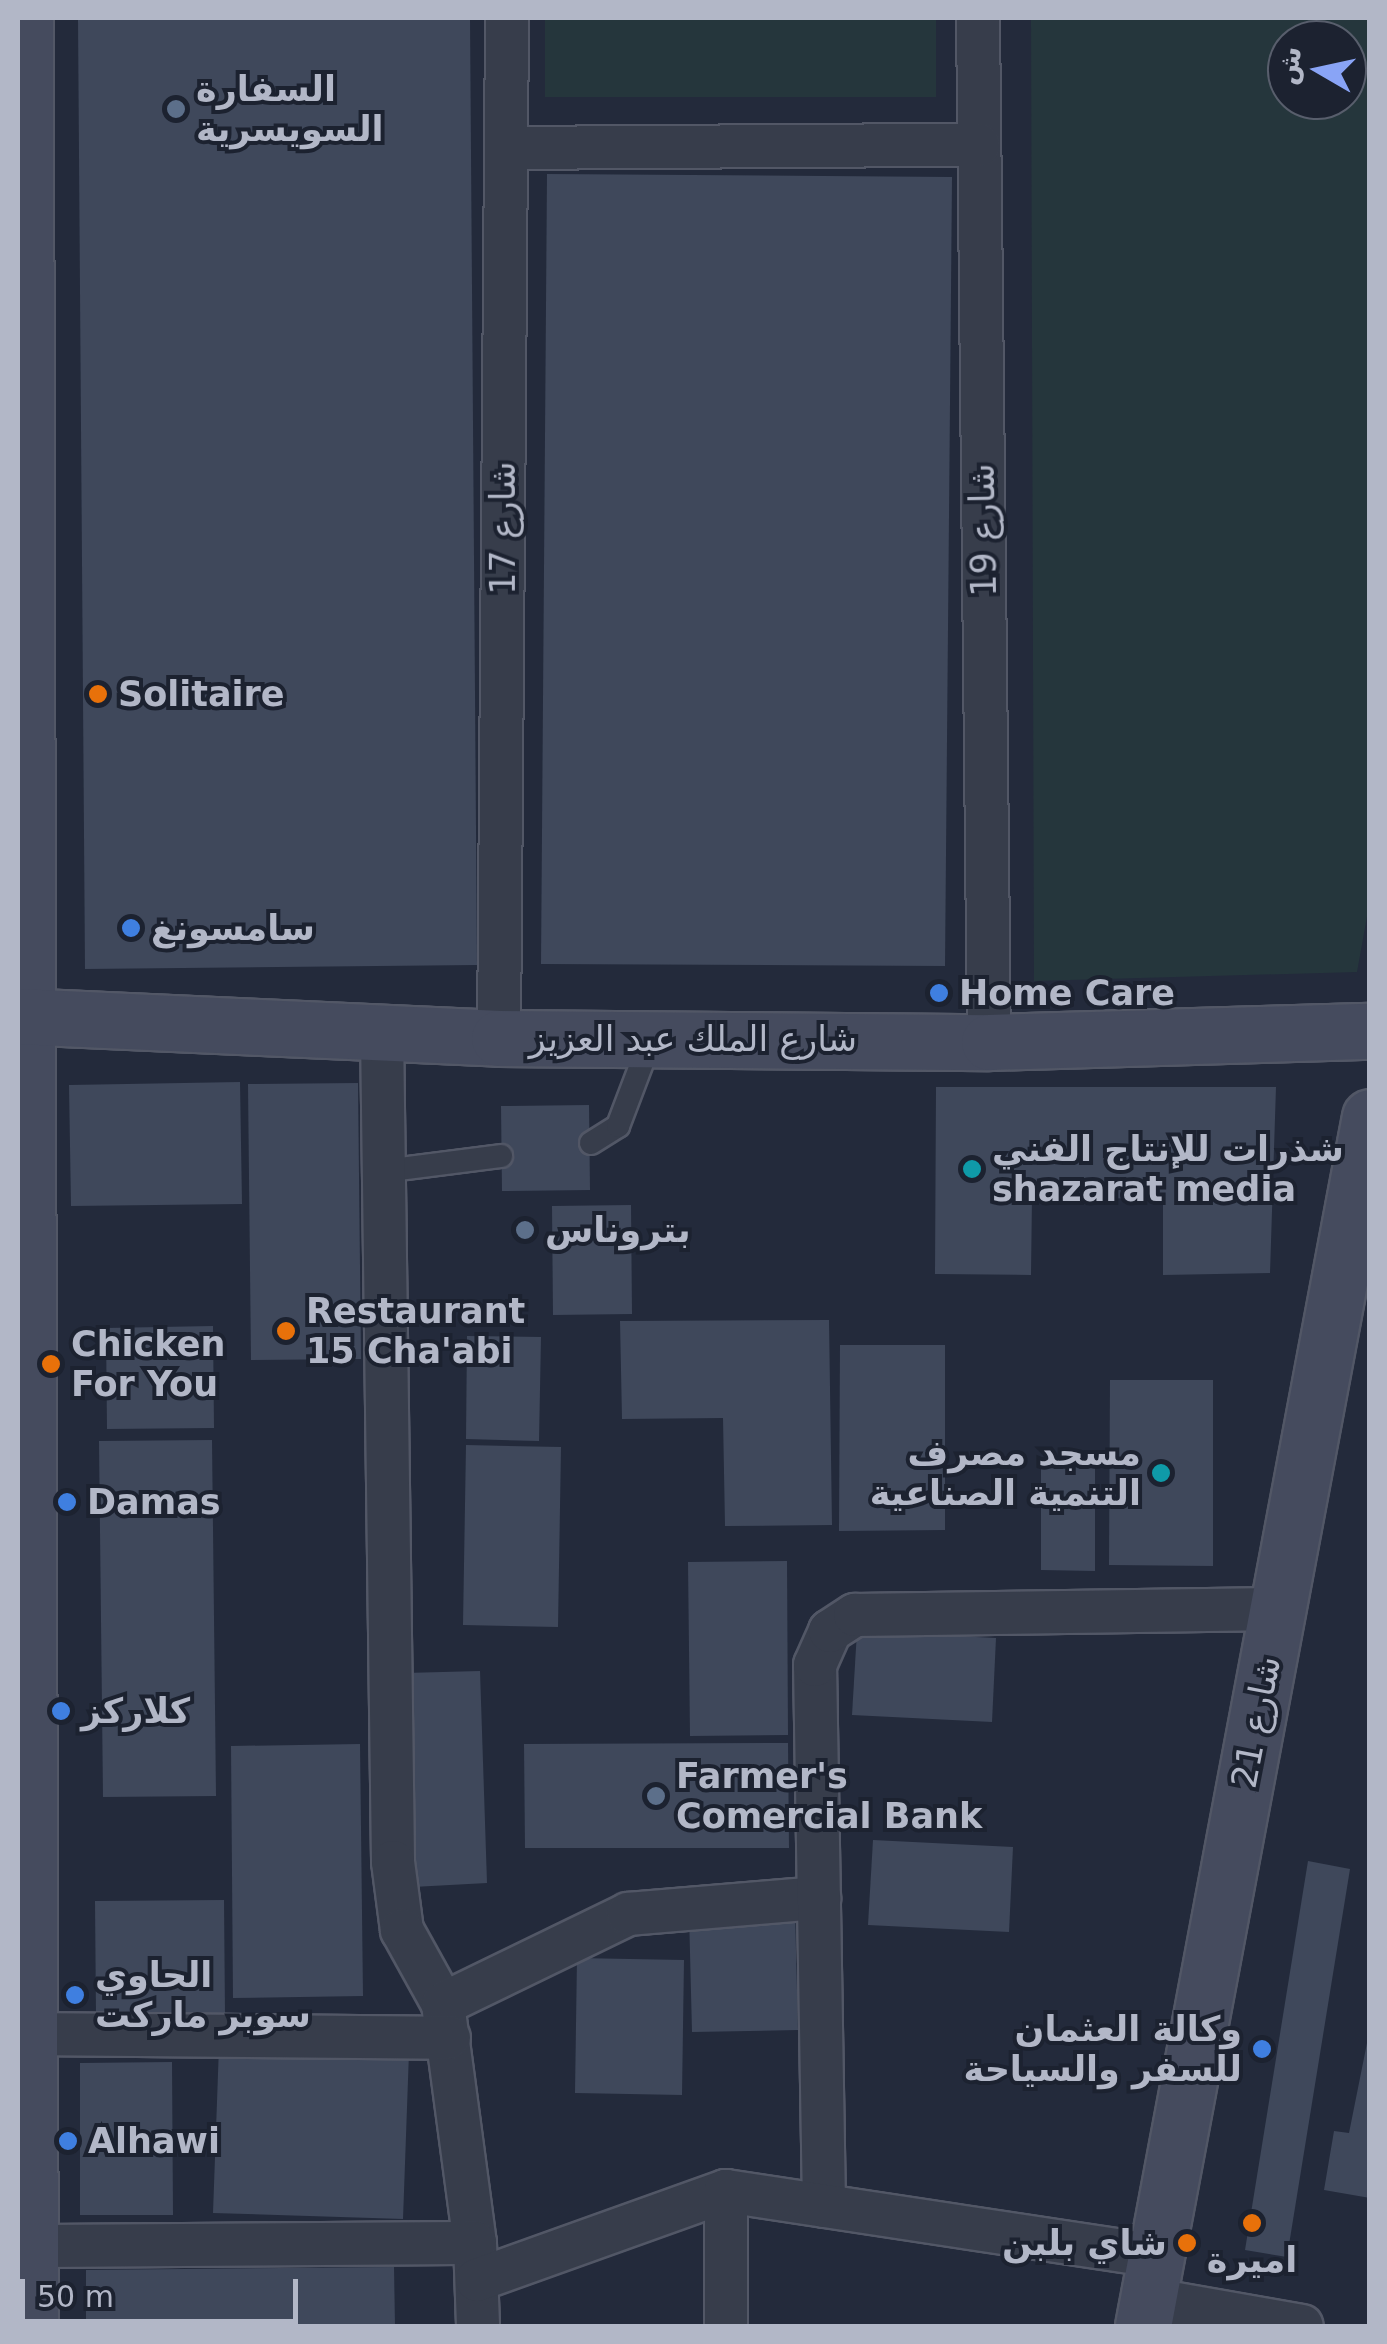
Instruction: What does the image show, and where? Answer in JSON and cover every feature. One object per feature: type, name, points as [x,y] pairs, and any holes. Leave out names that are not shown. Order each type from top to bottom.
[{"type":"street","points":[[25,18],[25,2034],[30,2326]]},
{"type":"street","name":"شارع 17","points":[[499,1038],[507,18]]},
{"type":"street","name":"شارع 19","points":[[978,18],[989,1042]]},
{"type":"street","points":[[506,148],[979,145]]},
{"type":"street","name":"شارع الملك عبد العزيز","points":[[24,1016],[499,1038],[989,1042],[1370,1032]]},
{"type":"street","points":[[382,1031],[393,1862],[402,1930],[446,2021],[476,2261],[478,2326]]},
{"type":"street","name":"شارع 21","points":[[1149,2294],[1370,1117]]},
{"type":"street","points":[[824,2206],[815,1665],[830,1630],[855,1614],[1277,1609]]},
{"type":"street","points":[[25,2034],[446,2021],[628,1914],[818,1898]]},
{"type":"street","points":[[30,2246],[476,2261],[726,2191],[824,2206],[1149,2294],[1302,2326]]},
{"type":"street","points":[[726,2191],[726,2326]]},
{"type":"lane","points":[[591,1143],[618,1126],[652,1039]]},
{"type":"lane","points":[[384,1170],[502,1156]]},
{"type":"shaded area","points":[[545,18],[936,18],[936,97],[545,97]]},
{"type":"shaded area","points":[[1031,18],[1369,18],[1370,900],[1357,972],[1034,981]]},
{"type":"building","points":[[78,18],[470,18],[477,965],[85,969]]},
{"type":"building","points":[[547,174],[952,177],[945,966],[541,964]]},
{"type":"building","points":[[240,1082],[242,1204],[71,1206],[69,1085]]},
{"type":"building","points":[[358,1083],[361,1359],[251,1360],[248,1084]]},
{"type":"building","points":[[936,1087],[1276,1087],[1270,1273],[1163,1275],[1163,1199],[1032,1197],[1031,1275],[935,1274]]},
{"type":"building","points":[[589,1105],[590,1190],[502,1191],[501,1106]]},
{"type":"building","points":[[631,1205],[632,1314],[553,1315],[552,1206]]},
{"type":"building","points":[[829,1320],[832,1525],[725,1526],[723,1418],[622,1419],[620,1321]]},
{"type":"building","points":[[213,1326],[214,1428],[107,1429],[106,1328]]},
{"type":"building","points":[[467,1336],[541,1337],[539,1441],[466,1439]]},
{"type":"building","points":[[840,1345],[945,1345],[945,1530],[839,1531]]},
{"type":"building","name":"مسجد مصرف التنمية الصناعية","points":[[1110,1380],[1213,1380],[1213,1566],[1109,1565]]},
{"type":"building","points":[[212,1440],[216,1796],[103,1797],[99,1441]]},
{"type":"building","points":[[466,1445],[561,1447],[558,1627],[463,1625]]},
{"type":"building","points":[[1095,1466],[1095,1571],[1041,1570],[1041,1467]]},
{"type":"building","points":[[787,1561],[788,1735],[690,1736],[688,1562]]},
{"type":"building","points":[[857,1631],[996,1638],[992,1722],[852,1715]]},
{"type":"building","points":[[480,1671],[487,1883],[413,1887],[405,1673]]},
{"type":"building","name":"Farmer's Comercial Bank","points":[[788,1743],[789,1848],[525,1848],[524,1744]]},
{"type":"building","points":[[360,1744],[363,1996],[233,1998],[231,1746]]},
{"type":"building","points":[[873,1840],[1013,1847],[1009,1932],[868,1925]]},
{"type":"building","points":[[1308,1861],[1350,1869],[1287,2257],[1245,2250]]},
{"type":"building","points":[[224,1900],[225,2015],[96,2016],[95,1901]]},
{"type":"building","points":[[795,1911],[798,2030],[692,2032],[689,1913]]},
{"type":"building","points":[[577,1958],[684,1960],[682,2095],[575,2093]]},
{"type":"building","points":[[1370,2028],[1370,2198],[1324,2190],[1334,2131],[1349,2133]]},
{"type":"building","points":[[219,2046],[409,2052],[403,2219],[213,2213]]},
{"type":"building","points":[[172,2062],[173,2215],[80,2215],[80,2063]]},
{"type":"building","points":[[394,2267],[395,2326],[86,2326],[86,2270]]},
{"type":"place","name":"السفارة السويسرية","points":[[176,109]]},
{"type":"place","name":"Solitaire","points":[[98,694]]},
{"type":"place","name":"سامسونغ","points":[[131,928]]},
{"type":"place","name":"Home Care","points":[[939,993]]},
{"type":"place","name":"شذرات للإنتاج الفني shazarat media","points":[[972,1169]]},
{"type":"place","name":"بتروناس","points":[[525,1230]]},
{"type":"place","name":"Restaurant 15 Cha'abi","points":[[286,1331]]},
{"type":"place","name":"Chicken For You","points":[[51,1364]]},
{"type":"place","name":"مسجد مصرف التنمية الصناعية","points":[[1161,1473]]},
{"type":"place","name":"Damas","points":[[67,1502]]},
{"type":"place","name":"كلاركز","points":[[61,1711]]},
{"type":"place","name":"Farmer's Comercial Bank","points":[[656,1796]]},
{"type":"place","name":"الحاوي سوبر ماركت","points":[[75,1995]]},
{"type":"place","name":"وكالة العثمان للسفر والسياحة","points":[[1262,2049]]},
{"type":"place","name":"Alhawi","points":[[68,2141]]},
{"type":"place","name":"اميرة","points":[[1252,2223]]},
{"type":"place","name":"شاي بلبن","points":[[1187,2243]]}]
